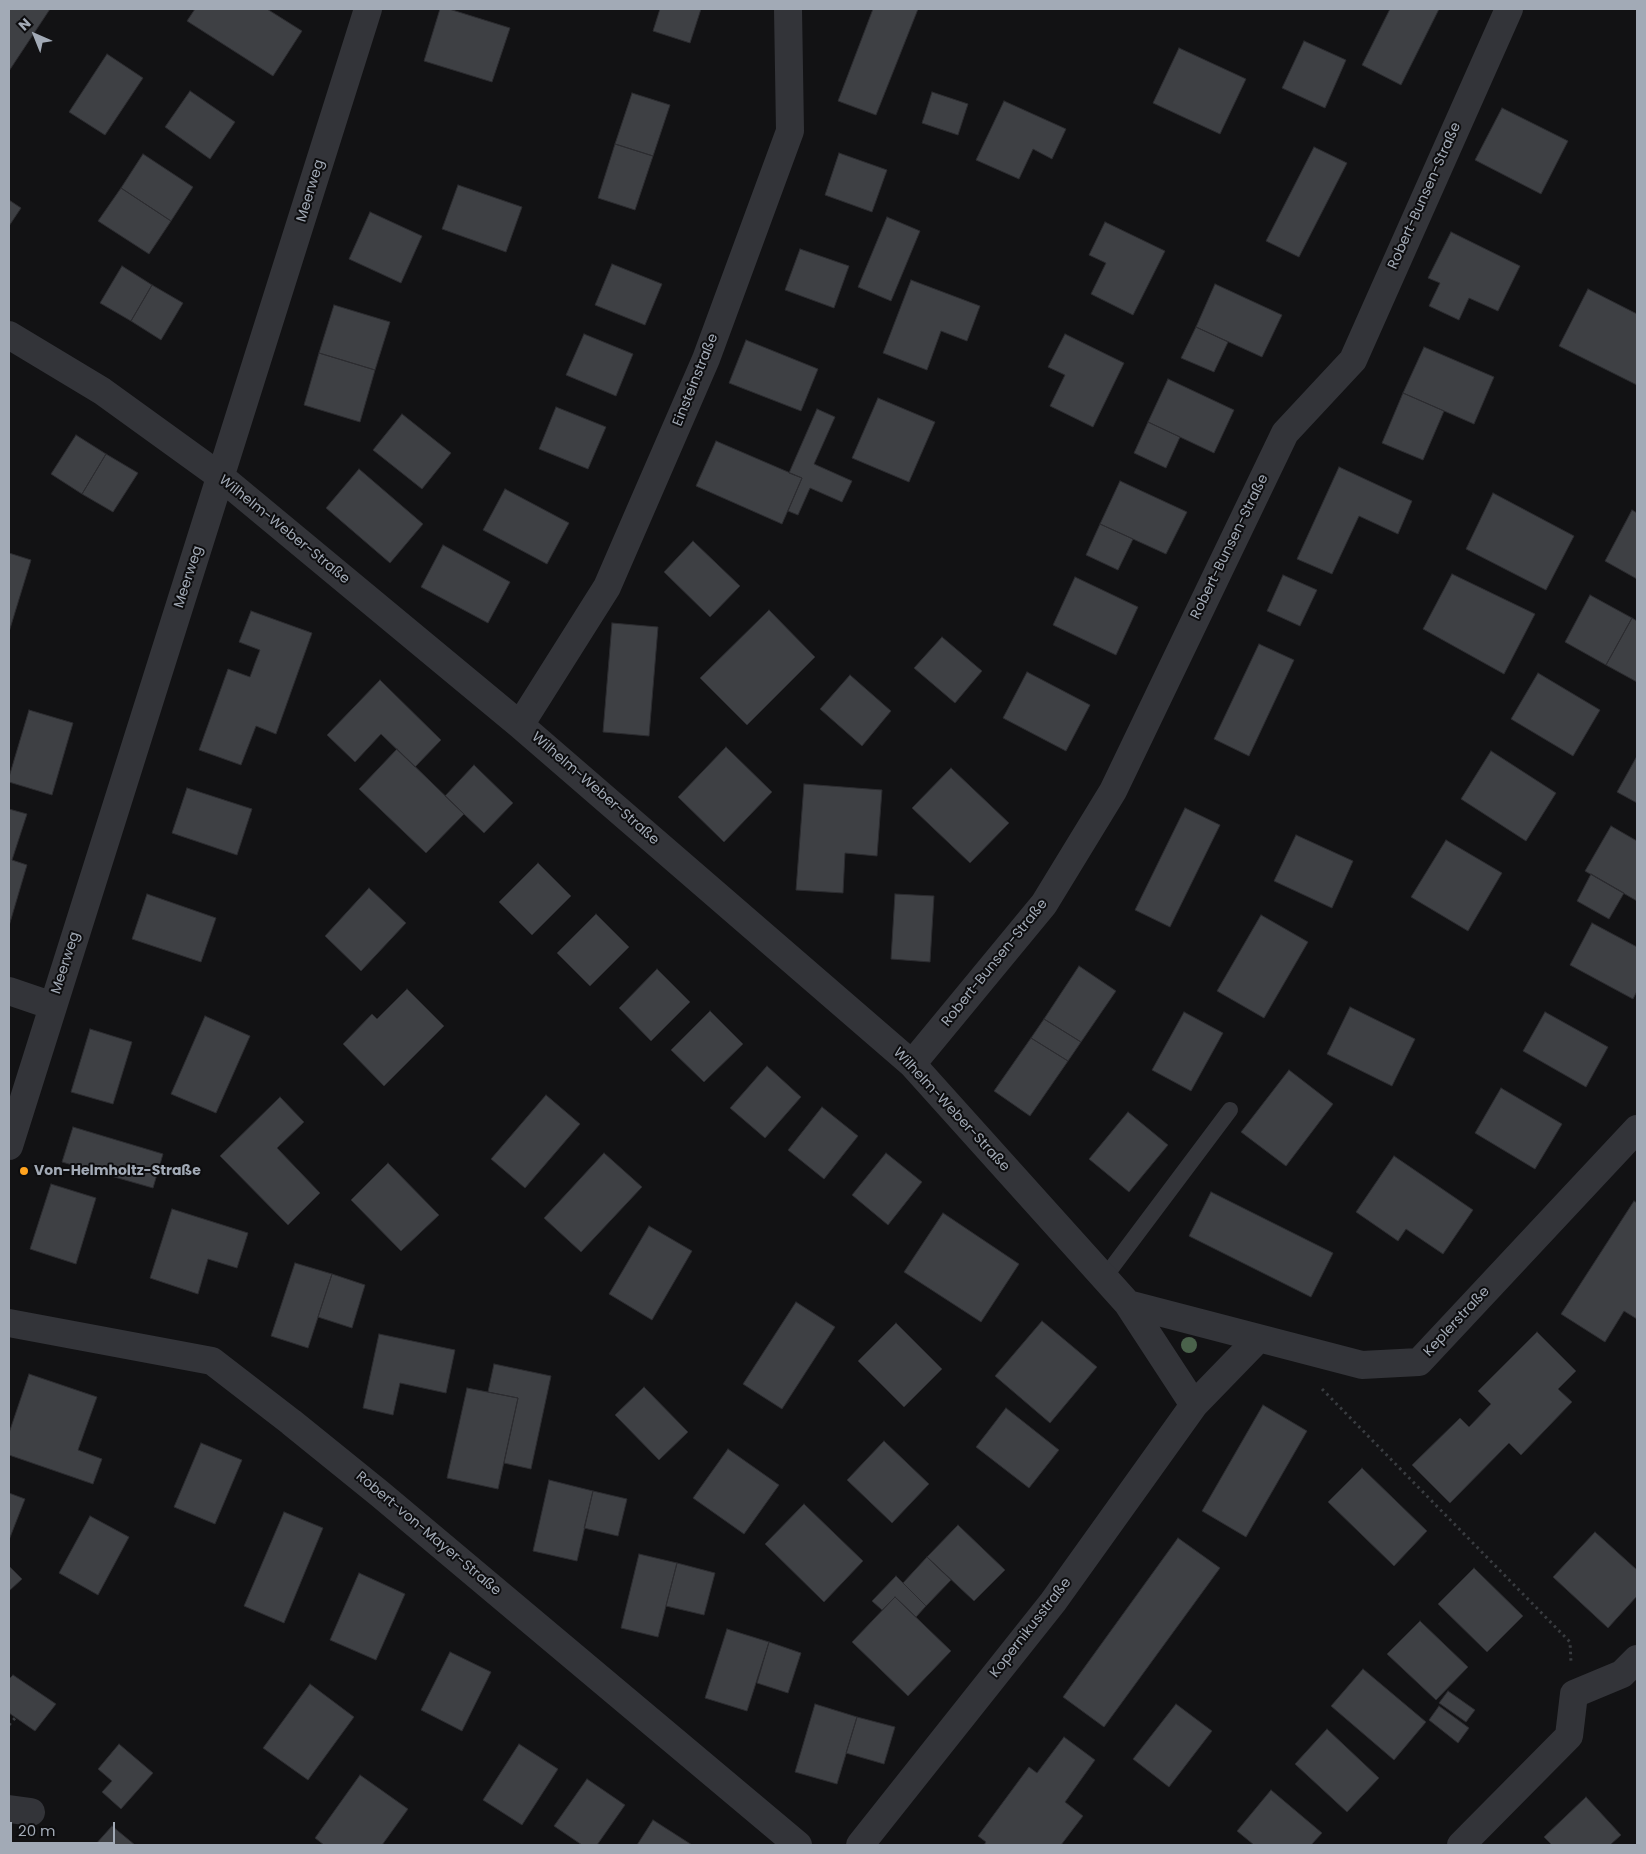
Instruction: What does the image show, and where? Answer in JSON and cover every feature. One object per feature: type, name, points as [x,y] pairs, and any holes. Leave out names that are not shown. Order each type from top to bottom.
[{"type":"street","name":"Meerweg","points":[[9,1146],[368,9]]},
{"type":"street","name":"Einsteinstraße","points":[[520,725],[607,587],[706,359],[790,132],[788,9]]},
{"type":"street","name":"Robert-Bunsen-Straße","points":[[912,1064],[1044,904],[1113,791],[1285,433],[1353,360],[1509,9]]},
{"type":"street","name":"Wilhelm-Weber-Straße","points":[[9,335],[102,391],[221,477],[520,725],[912,1064],[1128,1304]]},
{"type":"street","points":[[9,991],[53,1006]]},
{"type":"street","name":"Keplerstraße","points":[[1128,1304],[1362,1366],[1419,1362],[1637,1129]]},
{"type":"street","points":[[1128,1304],[1194,1405]]},
{"type":"street","name":"Robert-von-Mayer-Straße","points":[[9,1323],[212,1361],[292,1422],[388,1500],[798,1845]]},
{"type":"street","name":"Kopernikusstraße","points":[[860,1845],[1053,1602],[1194,1405],[1258,1339]]},
{"type":"street","points":[[1461,1845],[1569,1736],[1574,1694],[1622,1674],[1637,1659]]},
{"type":"lane","points":[[1104,1278],[1230,1110]]},
{"type":"path","points":[[1308,1352],[1318,1385],[1570,1642],[1574,1694]]},
{"type":"path","points":[[9,1725],[16,1717]]},
{"type":"building","points":[[9,9],[50,9],[9,71]]},
{"type":"building","points":[[195,9],[267,9],[302,31],[273,76],[187,21]]},
{"type":"building","points":[[440,9],[449,9],[510,28],[492,82],[424,61]]},
{"type":"building","points":[[660,9],[701,9],[690,43],[653,31]]},
{"type":"building","points":[[873,9],[918,9],[876,115],[838,101]]},
{"type":"building","points":[[1390,9],[1439,9],[1401,85],[1362,65]]},
{"type":"building","points":[[1304,41],[1346,60],[1325,108],[1282,88]]},
{"type":"building","points":[[1179,48],[1246,79],[1220,134],[1153,103]]},
{"type":"building","points":[[107,54],[143,78],[105,135],[69,112]]},
{"type":"building","points":[[190,91],[235,122],[210,159],[165,127]]},
{"type":"building","points":[[932,92],[968,104],[958,135],[922,123]]},
{"type":"building","points":[[632,93],[670,105],[653,156],[615,144]]},
{"type":"building","points":[[1004,101],[1066,129],[1052,159],[1033,149],[1019,179],[976,160]]},
{"type":"building","points":[[1502,108],[1568,141],[1541,194],[1475,160]]},
{"type":"building","points":[[615,144],[653,156],[635,210],[598,198]]},
{"type":"building","points":[[1314,147],[1347,163],[1299,257],[1266,241]]},
{"type":"building","points":[[839,153],[887,170],[872,212],[825,195]]},
{"type":"building","points":[[143,154],[193,187],[171,221],[121,188]]},
{"type":"building","points":[[458,185],[522,207],[506,252],[442,229]]},
{"type":"building","points":[[121,188],[171,221],[149,254],[98,221]]},
{"type":"building","points":[[9,200],[21,208],[9,226]]},
{"type":"building","points":[[370,212],[422,236],[401,283],[349,259]]},
{"type":"building","points":[[887,217],[920,231],[891,301],[858,287]]},
{"type":"building","points":[[1105,222],[1165,251],[1133,315],[1091,294],[1106,263],[1089,255]]},
{"type":"building","points":[[1451,232],[1520,266],[1498,311],[1469,298],[1459,320],[1429,306],[1440,283],[1428,278]]},
{"type":"building","points":[[800,249],[849,266],[834,308],[785,290]]},
{"type":"building","points":[[612,264],[662,284],[645,325],[595,305]]},
{"type":"building","points":[[122,266],[152,285],[131,321],[100,303]]},
{"type":"building","points":[[911,280],[980,306],[967,341],[941,331],[927,370],[883,353]]},
{"type":"building","points":[[1215,284],[1282,315],[1262,357],[1196,327]]},
{"type":"building","points":[[152,285],[183,303],[161,340],[131,321]]},
{"type":"building","points":[[1588,289],[1637,314],[1637,385],[1559,346]]},
{"type":"building","points":[[334,305],[390,322],[375,370],[319,353]]},
{"type":"building","points":[[1196,327],[1228,342],[1214,372],[1181,358]]},
{"type":"building","points":[[584,334],[633,354],[616,396],[566,375]]},
{"type":"building","points":[[1065,334],[1124,363],[1093,427],[1050,406],[1065,375],[1048,367]]},
{"type":"building","points":[[746,340],[818,369],[801,411],[729,383]]},
{"type":"building","points":[[1424,347],[1494,377],[1474,424],[1403,393]]},
{"type":"building","points":[[319,353],[375,370],[360,422],[304,405]]},
{"type":"building","points":[[1168,379],[1234,410],[1214,453],[1148,422]]},
{"type":"building","points":[[1403,393],[1444,411],[1423,460],[1382,443]]},
{"type":"building","points":[[878,398],[935,422],[909,482],[852,458]]},
{"type":"building","points":[[556,407],[606,427],[588,469],[539,449]]},
{"type":"building","points":[[817,409],[835,417],[814,464],[852,481],[842,502],[810,488],[798,515],[788,511],[802,478],[789,473]]},
{"type":"building","points":[[402,414],[451,453],[422,489],[373,450]]},
{"type":"building","points":[[1148,422],[1180,437],[1166,468],[1134,453]]},
{"type":"building","points":[[76,435],[106,454],[82,494],[51,474]]},
{"type":"building","points":[[716,441],[802,478],[782,524],[696,486]]},
{"type":"building","points":[[106,454],[138,473],[113,512],[82,494]]},
{"type":"building","points":[[1339,467],[1412,501],[1398,534],[1359,516],[1332,574],[1297,559]]},
{"type":"building","points":[[359,469],[423,524],[390,563],[326,508]]},
{"type":"building","points":[[1120,481],[1187,512],[1166,554],[1100,524]]},
{"type":"building","points":[[505,489],[569,523],[547,564],[483,530]]},
{"type":"building","points":[[1493,493],[1574,536],[1546,590],[1466,549]]},
{"type":"building","points":[[1632,510],[1637,513],[1637,579],[1605,561]]},
{"type":"building","points":[[1100,524],[1133,539],[1118,570],[1086,555]]},
{"type":"building","points":[[693,541],[740,586],[710,617],[664,572]]},
{"type":"building","points":[[443,545],[510,582],[488,623],[421,587]]},
{"type":"building","points":[[9,553],[31,560],[9,632]]},
{"type":"building","points":[[1452,574],[1535,614],[1504,674],[1423,629]]},
{"type":"building","points":[[1283,575],[1317,590],[1300,626],[1267,611]]},
{"type":"building","points":[[1075,577],[1138,607],[1116,655],[1053,625]]},
{"type":"building","points":[[1590,595],[1632,618],[1606,665],[1565,642]]},
{"type":"building","points":[[769,610],[815,657],[747,725],[700,678]]},
{"type":"building","points":[[251,611],[312,633],[276,734],[256,726],[241,765],[199,750],[228,669],[250,677],[260,650],[239,642]]},
{"type":"building","points":[[1632,618],[1637,621],[1637,682],[1606,665]]},
{"type":"building","points":[[612,623],[658,627],[649,736],[603,732]]},
{"type":"building","points":[[942,637],[982,671],[955,703],[914,668]]},
{"type":"building","points":[[1259,644],[1294,660],[1249,756],[1214,739]]},
{"type":"building","points":[[1027,672],[1090,705],[1066,751],[1003,718]]},
{"type":"building","points":[[1538,673],[1600,710],[1573,756],[1511,719]]},
{"type":"building","points":[[850,675],[891,711],[862,746],[820,709]]},
{"type":"building","points":[[380,680],[441,740],[415,767],[381,734],[355,762],[327,735]]},
{"type":"building","points":[[29,710],[73,723],[52,795],[9,782]]},
{"type":"building","points":[[726,747],[772,792],[724,842],[678,797]]},
{"type":"building","points":[[397,749],[464,814],[426,853],[359,789]]},
{"type":"building","points":[[1491,751],[1556,793],[1526,841],[1461,799]]},
{"type":"building","points":[[1637,756],[1637,803],[1617,792]]},
{"type":"building","points":[[474,765],[513,803],[484,833],[445,796]]},
{"type":"building","points":[[951,768],[1009,823],[970,863],[912,808]]},
{"type":"building","points":[[804,784],[882,790],[877,856],[845,853],[843,893],[796,890]]},
{"type":"building","points":[[187,788],[252,809],[237,855],[172,833]]},
{"type":"building","points":[[1185,808],[1220,825],[1170,927],[1135,910]]},
{"type":"building","points":[[9,809],[27,814],[12,860],[27,865],[9,926]]},
{"type":"building","points":[[1611,826],[1637,841],[1637,901],[1585,871]]},
{"type":"building","points":[[1296,835],[1353,861],[1332,908],[1274,881]]},
{"type":"building","points":[[1446,840],[1502,873],[1468,931],[1411,897]]},
{"type":"building","points":[[538,863],[571,896],[532,935],[499,902]]},
{"type":"building","points":[[1591,874],[1624,893],[1609,919],[1577,901]]},
{"type":"building","points":[[369,888],[406,923],[361,971],[325,936]]},
{"type":"building","points":[[147,894],[216,918],[201,962],[132,939]]},
{"type":"building","points":[[895,894],[934,896],[930,962],[891,959]]},
{"type":"building","points":[[596,914],[629,947],[590,986],[557,953]]},
{"type":"building","points":[[1261,915],[1308,942],[1264,1018],[1217,991]]},
{"type":"building","points":[[1592,923],[1637,947],[1637,991],[1633,999],[1570,965]]},
{"type":"building","points":[[1079,966],[1116,991],[1081,1042],[1044,1019]]},
{"type":"building","points":[[657,969],[690,1002],[651,1041],[619,1008]]},
{"type":"building","points":[[407,989],[444,1026],[384,1086],[343,1044],[372,1014],[377,1019]]},
{"type":"building","points":[[1350,1007],[1415,1039],[1392,1086],[1327,1054]]},
{"type":"building","points":[[710,1011],[743,1044],[704,1082],[671,1050]]},
{"type":"building","points":[[1184,1012],[1223,1033],[1191,1091],[1152,1070]]},
{"type":"building","points":[[1545,1012],[1608,1047],[1586,1087],[1523,1051]]},
{"type":"building","points":[[205,1016],[250,1036],[216,1113],[171,1094]]},
{"type":"building","points":[[1044,1019],[1081,1042],[1068,1061],[1031,1038]]},
{"type":"building","points":[[90,1029],[132,1042],[113,1104],[71,1092]]},
{"type":"building","points":[[1031,1038],[1068,1061],[1030,1116],[994,1091]]},
{"type":"building","points":[[767,1066],[801,1097],[765,1138],[730,1108]]},
{"type":"building","points":[[1289,1070],[1333,1104],[1286,1166],[1241,1132]]},
{"type":"building","points":[[1501,1088],[1562,1124],[1535,1169],[1475,1133]]},
{"type":"building","points":[[546,1095],[580,1124],[525,1188],[491,1159]]},
{"type":"building","points":[[280,1097],[304,1122],[277,1148],[320,1193],[288,1225],[220,1156]]},
{"type":"building","points":[[822,1107],[858,1136],[824,1179],[788,1150]]},
{"type":"building","points":[[1128,1112],[1168,1145],[1129,1192],[1089,1159]]},
{"type":"building","points":[[73,1127],[163,1154],[153,1188],[62,1162]]},
{"type":"building","points":[[604,1153],[642,1187],[581,1252],[544,1218]]},
{"type":"building","points":[[886,1153],[922,1182],[888,1225],[852,1195]]},
{"type":"building","points":[[1394,1156],[1473,1210],[1443,1254],[1406,1229],[1398,1241],[1356,1212]]},
{"type":"building","points":[[388,1163],[439,1215],[401,1251],[351,1200]]},
{"type":"building","points":[[51,1184],[96,1198],[76,1264],[30,1249]]},
{"type":"building","points":[[1211,1192],[1333,1253],[1311,1297],[1189,1236]]},
{"type":"building","points":[[1634,1201],[1637,1203],[1637,1319],[1624,1311],[1605,1342],[1561,1314]]},
{"type":"building","points":[[172,1209],[248,1233],[237,1268],[208,1259],[198,1294],[150,1278]]},
{"type":"building","points":[[943,1213],[1019,1264],[981,1322],[904,1272]]},
{"type":"building","points":[[649,1226],[692,1251],[652,1320],[609,1294]]},
{"type":"building","points":[[295,1263],[332,1274],[308,1348],[271,1336]]},
{"type":"building","points":[[332,1274],[365,1285],[352,1328],[318,1317]]},
{"type":"building","points":[[796,1302],[835,1327],[782,1409],[743,1384]]},
{"type":"building","points":[[1042,1321],[1097,1367],[1050,1423],[995,1376]]},
{"type":"building","points":[[896,1323],[942,1369],[904,1407],[858,1361]]},
{"type":"building","points":[[1537,1332],[1576,1371],[1558,1389],[1572,1402],[1521,1455],[1509,1443],[1450,1503],[1412,1465],[1460,1418],[1469,1427],[1491,1404],[1478,1391]]},
{"type":"building","points":[[379,1334],[455,1350],[446,1393],[400,1383],[393,1415],[363,1408]]},
{"type":"building","points":[[494,1364],[551,1376],[531,1469],[504,1463],[518,1398],[488,1392]]},
{"type":"building","points":[[29,1374],[97,1397],[78,1450],[102,1459],[93,1484],[9,1455],[9,1433]]},
{"type":"building","points":[[644,1387],[688,1432],[659,1460],[615,1415]]},
{"type":"building","points":[[467,1388],[518,1398],[498,1489],[447,1478]]},
{"type":"building","points":[[1263,1405],[1307,1431],[1246,1537],[1202,1511]]},
{"type":"building","points":[[1006,1408],[1059,1450],[1029,1488],[976,1447]]},
{"type":"building","points":[[884,1441],[929,1484],[892,1523],[847,1480]]},
{"type":"building","points":[[201,1443],[242,1460],[215,1524],[174,1507]]},
{"type":"building","points":[[728,1449],[779,1485],[744,1534],[693,1498]]},
{"type":"building","points":[[1362,1468],[1427,1531],[1394,1566],[1328,1502]]},
{"type":"building","points":[[549,1480],[593,1491],[577,1561],[533,1551]]},
{"type":"building","points":[[593,1491],[627,1499],[618,1536],[584,1528]]},
{"type":"building","points":[[9,1493],[25,1499],[9,1540]]},
{"type":"building","points":[[804,1504],[863,1561],[824,1602],[765,1544]]},
{"type":"building","points":[[284,1512],[323,1528],[284,1623],[244,1606]]},
{"type":"building","points":[[90,1516],[129,1537],[98,1595],[59,1573]]},
{"type":"building","points":[[958,1525],[1005,1570],[974,1601],[927,1557]]},
{"type":"building","points":[[1595,1532],[1637,1570],[1637,1596],[1608,1628],[1553,1577]]},
{"type":"building","points":[[1178,1538],[1220,1568],[1104,1727],[1063,1697]]},
{"type":"building","points":[[639,1554],[677,1563],[658,1637],[621,1628]]},
{"type":"building","points":[[927,1557],[951,1580],[926,1606],[903,1583]]},
{"type":"building","points":[[677,1563],[715,1573],[704,1615],[666,1606]]},
{"type":"building","points":[[9,1566],[22,1579],[9,1591]]},
{"type":"building","points":[[1474,1568],[1523,1616],[1487,1652],[1438,1604]]},
{"type":"building","points":[[359,1573],[405,1594],[376,1660],[330,1640]]},
{"type":"building","points":[[896,1576],[926,1606],[916,1617],[895,1597],[882,1610],[872,1601]]},
{"type":"building","points":[[895,1597],[951,1651],[908,1696],[852,1642]]},
{"type":"building","points":[[1420,1621],[1468,1667],[1436,1700],[1387,1654]]},
{"type":"building","points":[[727,1629],[769,1642],[747,1711],[705,1698]]},
{"type":"building","points":[[769,1642],[801,1653],[788,1693],[757,1683]]},
{"type":"building","points":[[450,1652],[491,1672],[462,1731],[421,1710]]},
{"type":"building","points":[[1363,1669],[1426,1722],[1394,1760],[1331,1706]]},
{"type":"building","points":[[13,1675],[56,1704],[35,1731],[9,1713],[9,1679]]},
{"type":"building","points":[[310,1684],[354,1717],[308,1780],[263,1748]]},
{"type":"building","points":[[1448,1691],[1475,1710],[1466,1722],[1439,1703]]},
{"type":"building","points":[[815,1704],[857,1717],[837,1784],[795,1772]]},
{"type":"building","points":[[1176,1704],[1212,1731],[1169,1787],[1133,1759]]},
{"type":"building","points":[[1439,1706],[1469,1728],[1458,1743],[1429,1720]]},
{"type":"building","points":[[857,1717],[895,1727],[884,1764],[846,1753]]},
{"type":"building","points":[[1327,1729],[1379,1778],[1347,1812],[1295,1764]]},
{"type":"building","points":[[1064,1737],[1095,1760],[1065,1802],[1083,1816],[1061,1845],[984,1845],[986,1842],[978,1836],[1029,1767],[1037,1773]]},
{"type":"building","points":[[119,1744],[153,1773],[121,1809],[102,1792],[112,1781],[98,1769]]},
{"type":"building","points":[[519,1744],[558,1769],[522,1825],[483,1800]]},
{"type":"building","points":[[360,1775],[408,1809],[382,1845],[324,1845],[315,1838]]},
{"type":"building","points":[[587,1779],[625,1805],[597,1845],[582,1845],[554,1826]]},
{"type":"building","points":[[1271,1790],[1322,1833],[1311,1845],[1254,1845],[1237,1831]]},
{"type":"building","points":[[1586,1797],[1621,1835],[1610,1845],[1552,1845],[1544,1837]]},
{"type":"building","points":[[653,1820],[692,1845],[637,1845]]},
{"type":"building","points":[[112,1826],[135,1845],[95,1845]]},
{"type":"place","name":"Von-Helmholtz-Straße","points":[[24,1171]]}]
